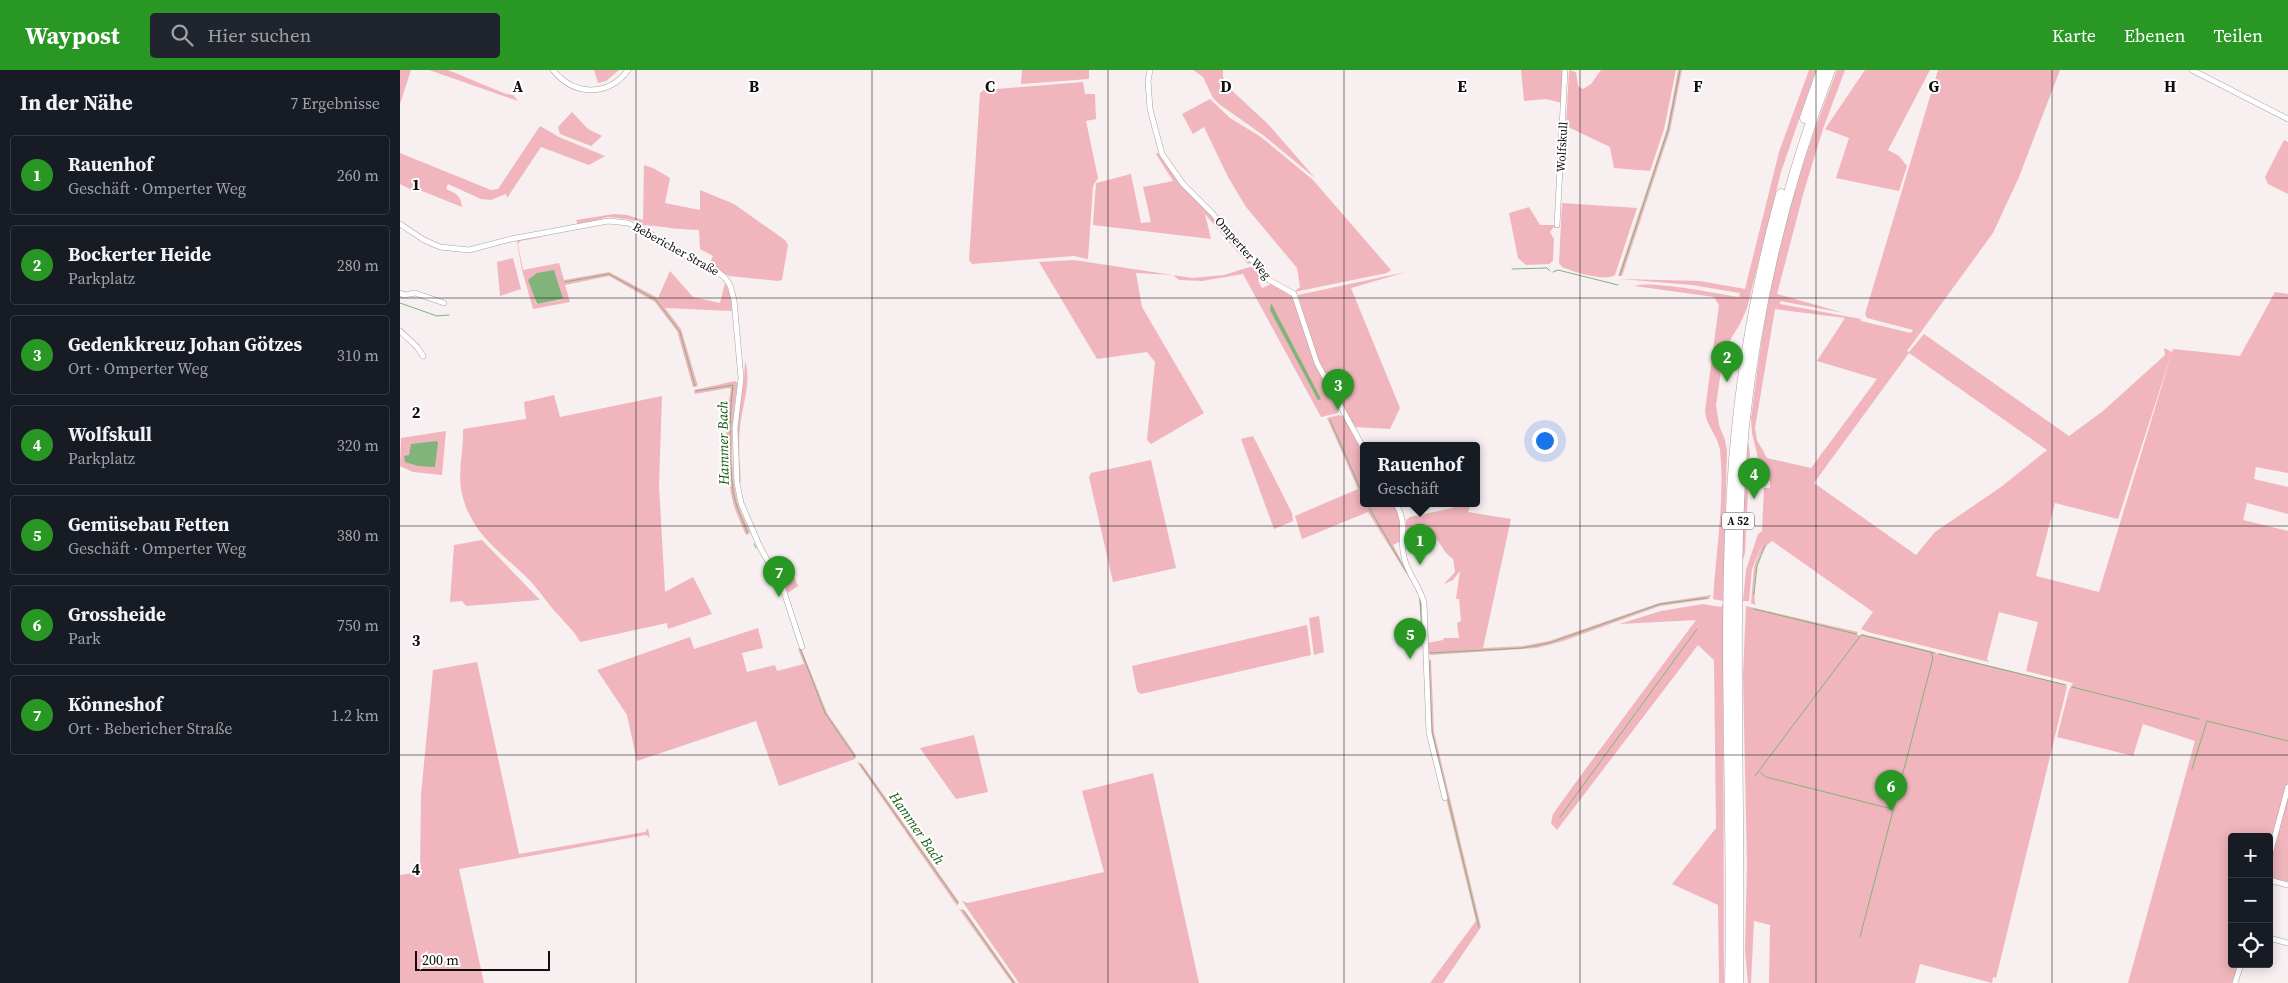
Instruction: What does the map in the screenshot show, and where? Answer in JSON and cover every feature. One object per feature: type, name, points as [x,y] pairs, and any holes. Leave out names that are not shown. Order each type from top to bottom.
[{"type":"highway","name":"A 52","points":[[1730,983],[1732,914],[1729,571],[1737,426],[1754,307],[1773,223],[1796,144],[1822,70]]},
{"type":"highway","name":"A 52","points":[[1738,983],[1737,581],[1744,426],[1754,351],[1778,234],[1802,147],[1830,70]]},
{"type":"street","points":[[553,70],[570,85],[585,90],[606,88],[620,79],[628,70]]},
{"type":"street","name":"Omperter Weg","points":[[1150,70],[1148,81],[1150,109],[1162,154],[1183,184],[1217,218],[1269,280],[1294,294],[1317,363],[1360,442]]},
{"type":"street","name":"Wolfskull","points":[[1557,225],[1565,70]]},
{"type":"street","points":[[2192,70],[2288,119]]},
{"type":"street","name":"Bebericher Straße","points":[[400,224],[424,240],[440,247],[469,250],[511,239],[608,222],[628,223],[648,232],[677,252],[718,272],[726,278],[734,300],[741,378],[735,428],[737,483],[741,503],[760,547],[783,589],[802,646]]},
{"type":"street","points":[[400,293],[404,296],[415,293],[444,303]]},
{"type":"street","points":[[400,332],[417,347],[423,356]]},
{"type":"street","points":[[1398,507],[1403,515],[1404,558],[1424,603],[1429,733],[1444,798]]},
{"type":"street","points":[[2273,843],[2288,787]]},
{"type":"street","points":[[2273,881],[2288,885]]},
{"type":"street","points":[[2273,939],[2288,943]]},
{"type":"street","points":[[2235,983],[2240,968]]},
{"type":"shaded area","points":[[400,70],[411,70],[400,104]]},
{"type":"shaded area","points":[[429,70],[448,70],[506,94],[513,95],[518,101]]},
{"type":"shaded area","points":[[594,70],[619,70],[606,81],[598,83]]},
{"type":"shaded area","points":[[1022,70],[1089,70],[1089,79],[1021,84]]},
{"type":"shaded area","points":[[1193,70],[1223,70],[1223,77],[1228,87],[1268,124],[1315,178],[1263,135],[1219,104],[1213,98],[1203,77]]},
{"type":"shaded area","points":[[1521,70],[1563,70],[1562,103],[1546,99],[1524,101]]},
{"type":"shaded area","points":[[1569,70],[1576,72],[1578,86],[1583,89],[1591,84],[1601,70],[1676,70],[1664,129],[1650,171],[1614,168],[1610,147],[1566,126]]},
{"type":"shaded area","points":[[1678,70],[1682,70],[1670,131],[1622,276],[1618,276],[1667,129]]},
{"type":"shaded area","points":[[1809,70],[1816,70],[1781,172],[1747,308],[1740,324],[1724,350],[1716,405],[1719,425],[1727,451],[1723,601],[1713,599],[1721,506],[1720,450],[1707,421],[1705,411],[1719,305],[1714,297],[1635,286],[1669,286],[1739,297],[1740,293],[1692,285],[1620,279],[1700,281],[1745,289],[1779,152]]},
{"type":"shaded area","points":[[1837,70],[1845,70],[1823,129],[1804,191],[1777,294],[1844,313],[1780,301],[1780,304],[1861,319],[1861,321],[1911,333],[1913,330],[1867,318],[1865,314],[1938,70],[2060,70],[2019,177],[1993,233],[1907,351],[1909,352],[1924,334],[2069,436],[2103,411],[2165,355],[2164,348],[2172,352],[2118,519],[2055,503],[2036,576],[2099,592],[2173,349],[2240,356],[2275,292],[2288,294],[2288,473],[2256,467],[2254,479],[2288,487],[2288,514],[2247,503],[2243,520],[2288,531],[2288,882],[2273,878],[2273,833],[2228,833],[2228,968],[2237,968],[2233,983],[2128,983],[2195,741],[2143,724],[2133,756],[2057,737],[2069,690],[2073,683],[2026,671],[2038,622],[1999,612],[1987,659],[1989,662],[1868,632],[1861,629],[1873,612],[1772,541],[1766,546],[1758,562],[1755,580],[1755,605],[1751,603],[1754,567],[1763,542],[1752,569],[1749,601],[1743,601],[1746,570],[1758,534],[1762,531],[1764,488],[1770,488],[1770,481],[1763,481],[1764,469],[1760,467],[1752,433],[1751,419],[1758,366],[1766,312],[1779,250],[1809,146]],"holes":[[[1775,309],[1845,318],[1817,361],[1877,379],[1811,468],[1767,458],[1757,440],[1755,428]],[[1909,353],[2047,450],[2001,487],[1935,532],[1916,555],[1814,483]]]},
{"type":"shaded area","points":[[1865,70],[1930,70],[1888,150],[1899,156],[1907,166],[1899,191],[1836,178],[1849,138],[1825,129]]},
{"type":"shaded area","points":[[1083,82],[1085,94],[1095,94],[1096,119],[1086,121],[1098,178],[1093,186],[1088,259],[1074,256],[972,264],[969,260],[980,93],[984,90]]},
{"type":"shaded area","points":[[1210,99],[1230,118],[1261,137],[1313,180],[1391,270],[1387,273],[1294,292],[1300,287],[1297,268],[1246,207],[1228,177],[1204,127],[1193,134],[1182,114]]},
{"type":"shaded area","points":[[572,112],[588,129],[602,136],[591,146],[560,134],[558,127]]},
{"type":"shaded area","points":[[540,126],[559,137],[605,156],[589,165],[541,147],[507,198],[506,194],[491,200],[481,199],[448,184],[446,189],[457,195],[462,207],[417,189],[416,192],[400,184],[400,153],[491,190],[498,189]]},
{"type":"shaded area","points":[[2284,140],[2288,142],[2288,194],[2268,184],[2265,177]]},
{"type":"shaded area","points":[[1160,152],[1181,184],[1211,214],[1252,261],[1248,264],[1205,214],[1211,239],[1093,225],[1096,183],[1131,174],[1141,223],[1151,222],[1143,187],[1173,181],[1156,154]]},
{"type":"shaded area","points":[[644,165],[670,178],[665,203],[700,210],[700,190],[734,204],[785,240],[788,245],[782,280],[729,276],[709,265],[713,256],[700,249],[699,230],[642,225],[643,223],[627,219],[608,217],[578,225],[576,220],[614,214],[627,215],[643,220]]},
{"type":"shaded area","points":[[1562,203],[1637,208],[1615,275],[1597,277],[1562,267],[1559,263]]},
{"type":"shaded area","points":[[1529,207],[1540,225],[1555,225],[1550,232],[1554,239],[1553,261],[1549,264],[1526,265],[1518,258],[1509,213]]},
{"type":"shaded area","points":[[548,236],[520,241],[518,244],[523,270],[559,263],[564,280],[609,272],[658,298],[670,271],[693,297],[720,303],[725,283],[730,293],[732,311],[665,308],[681,329],[698,386],[693,387],[677,331],[655,302],[609,276],[565,285],[570,302],[533,309],[522,270],[517,241]],"holes":[[[532,278],[562,300],[536,304]]]},
{"type":"shaded area","points":[[513,258],[521,289],[500,296],[497,262]]},
{"type":"shaded area","points":[[1074,260],[1172,275],[1136,273],[1142,307],[1204,413],[1151,444],[1147,440],[1155,362],[1147,352],[1097,359],[1039,262]]},
{"type":"shaded area","points":[[1256,265],[1265,277],[1258,281],[1262,288],[1271,284],[1293,297],[1315,364],[1339,409],[1338,413],[1321,417],[1243,274],[1202,281],[1179,280],[1173,275],[1192,278],[1224,275]]},
{"type":"shaded area","points":[[554,270],[563,299],[537,304],[528,280],[537,273]]},
{"type":"shaded area","points":[[1406,272],[1351,288],[1400,408],[1390,429],[1354,427],[1319,363],[1298,295]]},
{"type":"shaded area","points":[[1271,303],[1321,399],[1318,400],[1270,310]]},
{"type":"shaded area","points":[[745,361],[747,386],[739,442],[741,483],[738,477],[738,417]]},
{"type":"shaded area","points":[[735,381],[738,384],[734,412],[732,462],[739,507],[750,532],[746,535],[734,506],[727,463],[726,432],[731,389],[695,394],[694,390]]},
{"type":"shaded area","points":[[554,395],[560,417],[662,396],[659,485],[665,592],[693,577],[712,614],[668,629],[667,623],[580,642],[574,632],[532,583],[490,543],[473,522],[462,494],[460,478],[463,429],[526,419],[524,402]]},
{"type":"shaded area","points":[[1339,415],[1344,417],[1360,445],[1360,507],[1395,507],[1398,513],[1401,526],[1401,541],[1393,545],[1421,599],[1422,635],[1418,640],[1403,642],[1395,627],[1421,621],[1419,597],[1368,512],[1302,539],[1295,516],[1358,489],[1327,418]]},
{"type":"shaded area","points":[[446,431],[442,475],[413,472],[400,466],[401,438]],"holes":[[[438,442],[435,466],[407,455]]]},
{"type":"shaded area","points":[[1253,436],[1292,513],[1293,521],[1274,529],[1241,439]]},
{"type":"shaded area","points":[[1747,436],[1750,453],[1745,553],[1741,567]]},
{"type":"shaded area","points":[[437,441],[435,467],[418,466],[405,462],[404,456],[409,455],[411,444]]},
{"type":"shaded area","points":[[1151,460],[1176,568],[1113,582],[1089,477],[1091,473]]},
{"type":"shaded area","points":[[1470,507],[1468,512],[1511,519],[1483,648],[1523,646],[1549,641],[1659,603],[1711,595],[1709,599],[1660,606],[1563,641],[1537,648],[1431,655],[1427,652],[1427,643],[1443,640],[1444,638],[1459,638],[1457,623],[1461,621],[1459,599],[1456,599],[1460,571],[1453,580],[1444,584],[1455,572],[1453,559],[1446,553],[1434,535],[1429,537],[1428,532],[1419,536],[1417,532],[1414,533],[1417,540],[1405,546],[1406,520],[1410,517],[1448,509]]},
{"type":"shaded area","points":[[482,540],[540,600],[466,606],[462,601],[450,602],[454,545]]},
{"type":"shaded area","points":[[787,564],[790,566],[798,586],[788,593],[775,568]]},
{"type":"shaded area","points":[[1703,604],[1721,607],[1723,604],[1724,983],[1719,983],[1718,905],[1672,884],[1716,828],[1714,660],[1698,645],[1557,830],[1551,823],[1553,814],[1696,620],[1619,624],[1661,611]]},
{"type":"shaded area","points":[[1746,606],[1858,632],[1857,634],[1860,636],[1862,634],[2064,684],[2067,687],[1996,978],[1993,977],[1992,983],[1920,964],[1915,983],[1769,983],[1770,925],[1754,921],[1751,983],[1748,983],[1745,951],[1747,864],[1743,675]]},
{"type":"shaded area","points":[[1319,616],[1324,652],[1314,655],[1309,618]]},
{"type":"shaded area","points":[[1307,625],[1311,655],[1141,694],[1137,691],[1132,666]]},
{"type":"shaded area","points":[[758,628],[763,648],[742,653],[747,672],[775,665],[777,671],[804,664],[798,649],[801,648],[827,713],[856,755],[855,759],[779,786],[756,721],[637,761],[627,715],[597,670],[690,637],[694,649]]},
{"type":"shaded area","points":[[1431,659],[1434,732],[1481,927],[1443,983],[1430,983],[1476,921],[1430,733],[1427,662]]},
{"type":"shaded area","points":[[477,662],[519,854],[645,832],[648,828],[650,838],[646,835],[459,869],[484,983],[400,983],[400,875],[420,872],[421,795],[433,670]]},
{"type":"shaded area","points":[[974,735],[988,792],[956,799],[920,748]]},
{"type":"shaded area","points":[[857,762],[862,764],[959,902],[957,906]]},
{"type":"shaded area","points":[[1153,773],[1199,983],[1019,983],[962,901],[968,903],[1104,872],[1082,791]]},
{"type":"shaded area","points":[[959,909],[965,911],[1016,983],[1012,983]]},
{"type":"waterway","points":[[1620,275],[1668,130],[1680,70]]},
{"type":"waterway","points":[[1512,269],[1547,268],[1550,271]]},
{"type":"waterway","points":[[1553,272],[1558,270],[1618,285]]},
{"type":"waterway","name":"Hammer Bach","points":[[565,282],[609,274],[656,300],[680,332],[695,386]]},
{"type":"waterway","name":"Hammer Bach","points":[[400,303],[437,316],[449,315]]},
{"type":"waterway","name":"Hammer Bach","points":[[696,391],[733,385],[730,424],[733,490],[735,502],[748,534]]},
{"type":"waterway","points":[[1330,420],[1360,488]]},
{"type":"waterway","points":[[1369,507],[1407,573]]},
{"type":"waterway","name":"Hammer Bach","points":[[754,544],[756,548]]},
{"type":"waterway","points":[[1754,594],[1757,566],[1765,546]]},
{"type":"waterway","points":[[1420,598],[1422,635]]},
{"type":"waterway","points":[[1429,653],[1523,648],[1549,643],[1660,604],[1707,598]]},
{"type":"waterway","points":[[1754,609],[1856,634]]},
{"type":"waterway","points":[[1560,817],[1697,629]]},
{"type":"waterway","points":[[1755,776],[1861,635]]},
{"type":"waterway","points":[[1862,635],[1934,653]]},
{"type":"waterway","name":"Hammer Bach","points":[[800,648],[825,713],[855,757]]},
{"type":"waterway","points":[[1860,937],[1933,658],[1931,653]]},
{"type":"waterway","points":[[1939,654],[2066,685]]},
{"type":"waterway","points":[[1429,662],[1432,732],[1479,927]]},
{"type":"waterway","points":[[2072,687],[2199,719]]},
{"type":"waterway","points":[[2192,769],[2207,721],[2288,741]]},
{"type":"waterway","name":"Hammer Bach","points":[[860,764],[958,903]]},
{"type":"waterway","points":[[1761,773],[1766,777],[1892,809]]},
{"type":"waterway","name":"Hammer Bach","points":[[963,910],[1014,983]]},
{"type":"place","name":"Bockerter Heide","points":[[1727,382]]},
{"type":"place","name":"Gedenkkreuz Johan Götzes","points":[[1338,410]]},
{"type":"place","name":"Wolfskull","points":[[1754,499]]},
{"type":"place","name":"Rauenhof","points":[[1420,565]]},
{"type":"place","name":"Könneshof","points":[[779,597]]},
{"type":"place","name":"Gemüsebau Fetten","points":[[1410,659]]},
{"type":"place","name":"Grossheide","points":[[1891,811]]}]
